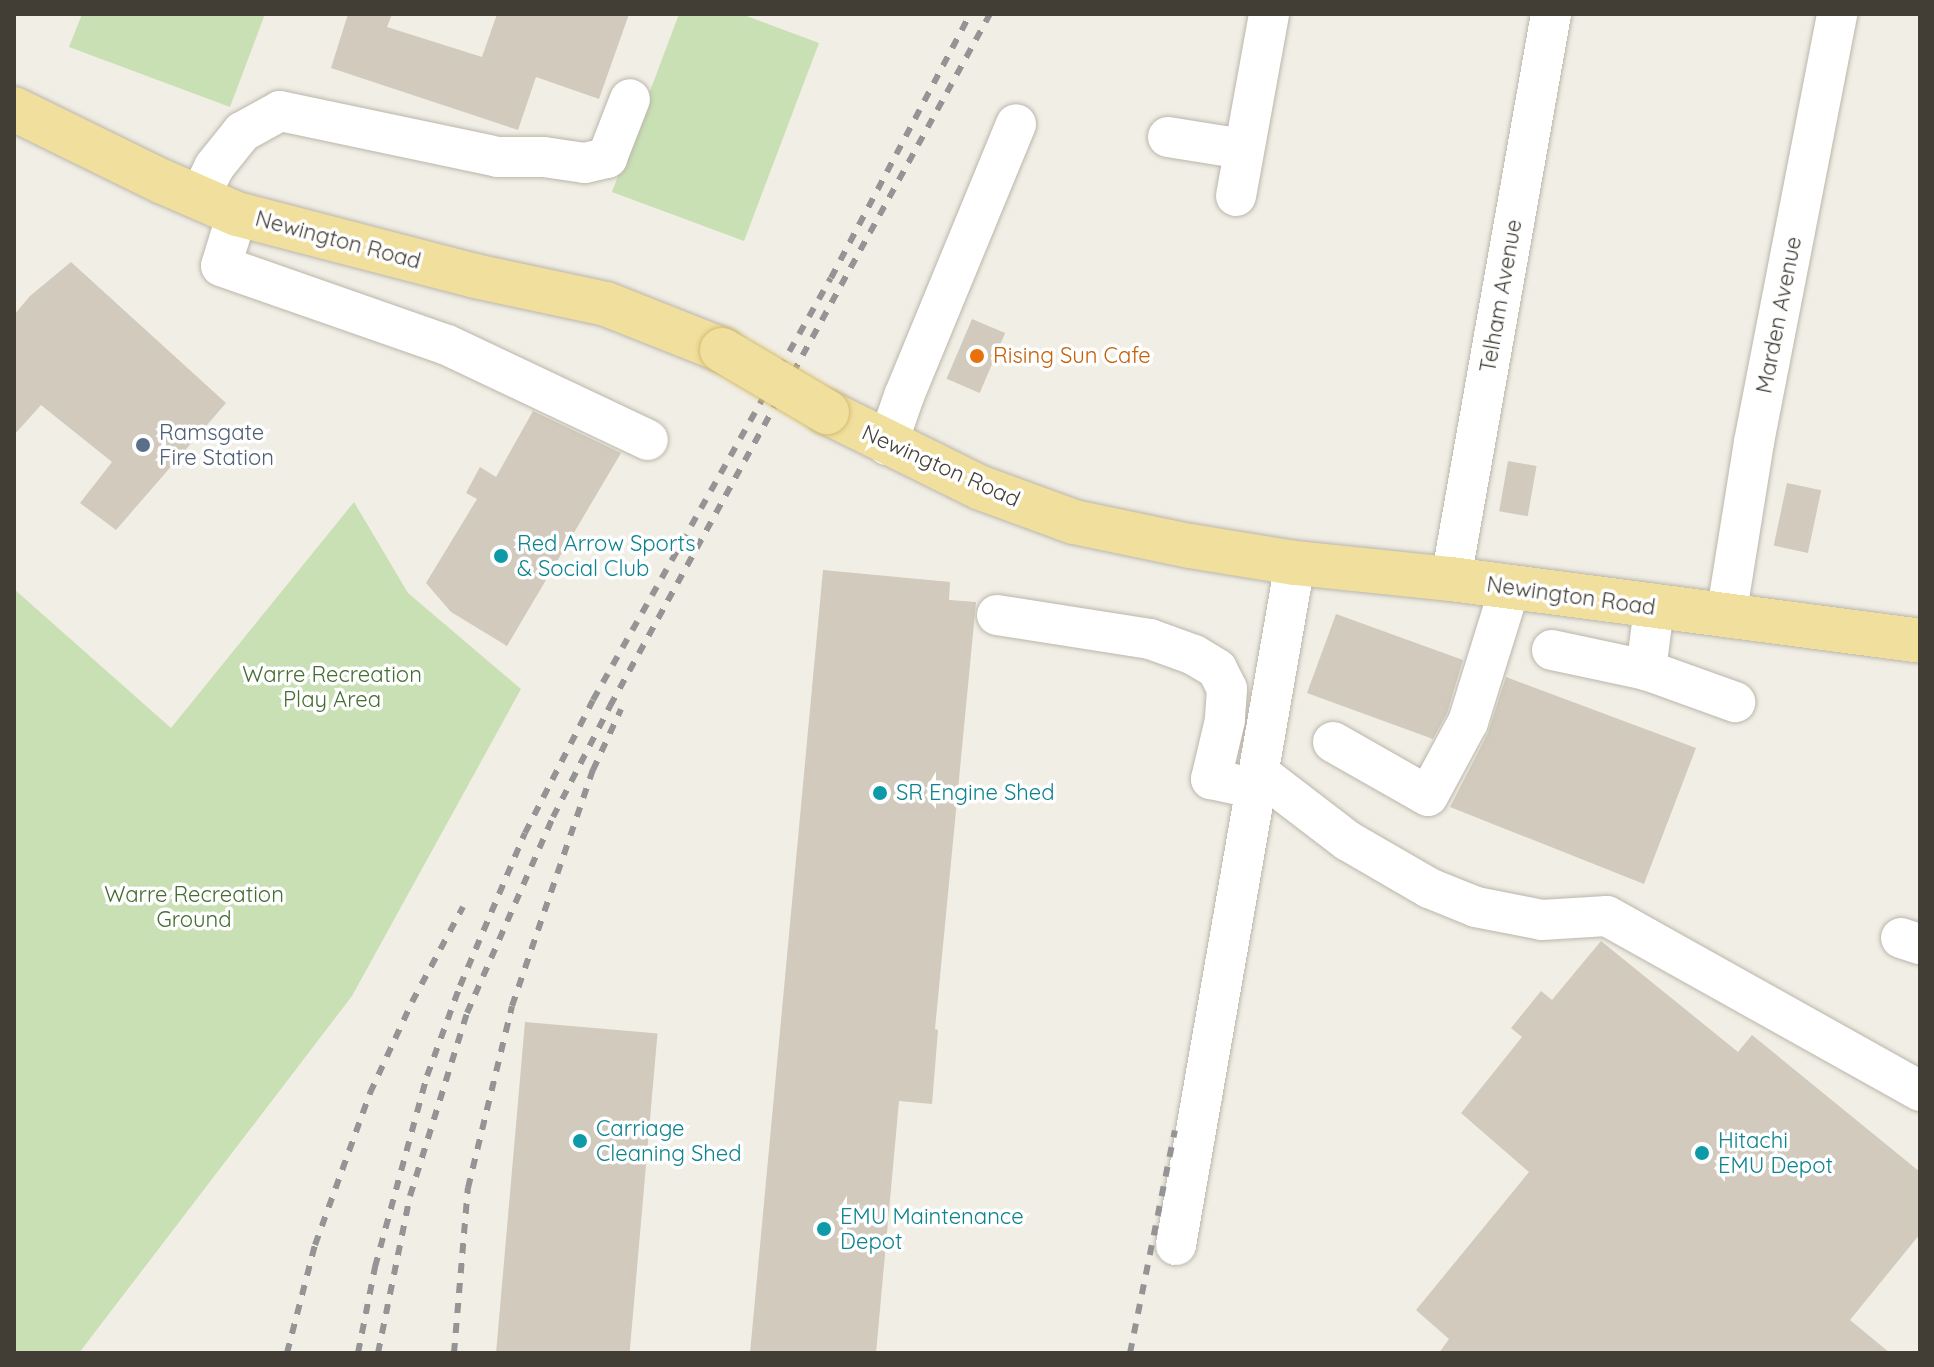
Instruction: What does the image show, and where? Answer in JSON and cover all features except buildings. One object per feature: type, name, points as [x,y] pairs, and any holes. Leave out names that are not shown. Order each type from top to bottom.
[{"type":"main road","name":"Newington Road","points":[[14,109],[218,206],[475,276],[606,304],[722,350],[887,445],[981,488],[1074,522],[1190,546],[1295,563],[1451,579],[1920,641]]},
{"type":"street","points":[[1236,196],[1269,14]]},
{"type":"street","name":"Telham Avenue","points":[[1451,579],[1551,14]]},
{"type":"street","name":"Marden Avenue","points":[[1726,617],[1754,442],[1837,14]]},
{"type":"street","points":[[630,99],[607,158],[585,163],[544,157],[498,157],[280,111],[242,132],[214,167],[221,266],[447,345],[648,440]]},
{"type":"street","points":[[887,445],[904,396],[1016,124]]},
{"type":"street","points":[[1168,137],[1243,149]]},
{"type":"street","points":[[1176,1245],[1295,563]]},
{"type":"street","points":[[1333,742],[1428,796],[1468,722],[1510,587]]},
{"type":"street","points":[[1646,670],[1654,608]]},
{"type":"street","points":[[997,615],[1150,639],[1194,655],[1217,669],[1227,689],[1225,720],[1211,779],[1258,781],[1348,841],[1429,888],[1476,907],[1542,920],[1607,916],[1920,1091]]},
{"type":"street","points":[[1552,650],[1646,670],[1735,702]]},
{"type":"green space","points":[[82,14],[265,14],[230,107],[69,47]]},
{"type":"green space","points":[[679,14],[741,14],[819,43],[744,241],[612,192]]},
{"type":"green space","name":"Warre Recreation Ground","points":[[354,502],[408,593],[521,689],[352,996],[79,1353],[14,1353],[14,589],[171,728]]},
{"type":"railway","points":[[358,1353],[375,1267],[427,1076],[460,986],[525,833],[593,700],[831,278],[970,14]]},
{"type":"railway","points":[[378,1353],[410,1196],[467,1013],[553,817],[610,706],[990,14]]},
{"type":"railway","points":[[454,1353],[468,1188],[512,1006],[593,770],[621,709]]},
{"type":"railway","points":[[287,1353],[315,1245],[370,1093],[412,1002],[463,907]]},
{"type":"railway","points":[[1130,1353],[1175,1130]]},
{"type":"place","name":"Rising Sun Cafe","points":[[977,356]]},
{"type":"place","name":"Ramsgate Fire Station","points":[[143,445]]},
{"type":"place","name":"Red Arrow Sports & Social Club","points":[[501,556]]},
{"type":"place","name":"SR Engine Shed","points":[[880,793]]},
{"type":"place","name":"Carriage Cleaning Shed","points":[[580,1141]]},
{"type":"place","name":"Hitachi EMU Depot","points":[[1702,1153]]},
{"type":"place","name":"EMU Maintenance Depot","points":[[824,1229]]},
{"type":"park label","name":"Warre Recreation Play Area","points":[[332,686]]}]
